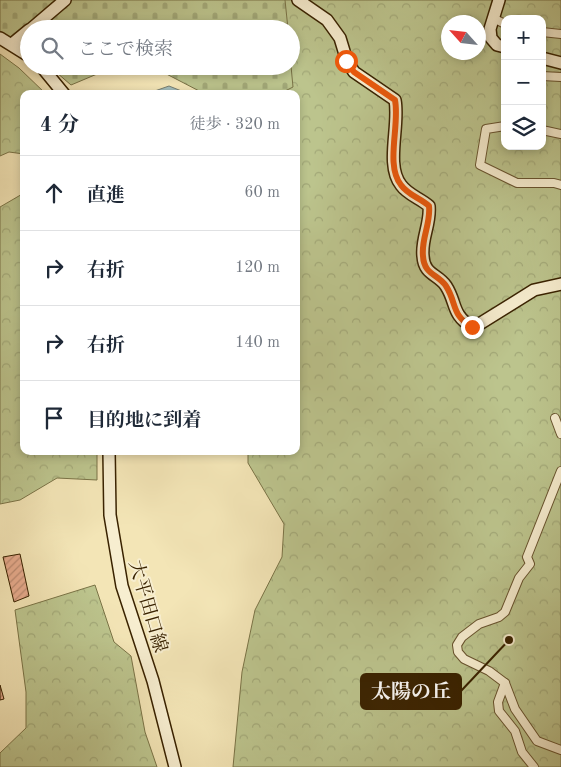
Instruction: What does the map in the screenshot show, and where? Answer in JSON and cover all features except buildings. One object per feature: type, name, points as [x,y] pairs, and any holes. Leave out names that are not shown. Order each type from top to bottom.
[{"type":"street","points":[[42,20],[65,0]]},
{"type":"street","points":[[298,0],[327,20],[340,38],[346,61],[354,72],[395,100],[398,112],[394,151],[395,170],[400,184],[429,206],[430,215],[423,258],[428,273],[445,284],[461,320],[472,327],[534,290],[561,284]]},
{"type":"street","points":[[500,0],[490,29],[491,38],[497,45],[501,46]]},
{"type":"street","points":[[494,18],[501,22]]},
{"type":"street","points":[[546,32],[561,34]]},
{"type":"street","points":[[0,38],[20,50]]},
{"type":"street","points":[[12,44],[20,38]]},
{"type":"street","points":[[546,59],[561,64]]},
{"type":"street","points":[[48,75],[61,90]]},
{"type":"street","points":[[546,76],[561,77]]},
{"type":"street","points":[[501,125],[486,129],[480,165],[517,183],[554,183],[561,185]]},
{"type":"street","points":[[546,131],[561,134]]},
{"type":"street","points":[[556,418],[561,434]]},
{"type":"street","name":"大平田口線","points":[[109,455],[110,515],[122,586],[153,681],[175,767]]},
{"type":"street","points":[[561,471],[527,557],[530,564],[519,578],[505,612],[479,624],[462,638],[457,645],[458,652],[464,659],[489,671],[505,683],[515,709],[537,741],[561,750]]},
{"type":"street","points":[[505,683],[498,702],[499,710],[514,731],[522,752],[534,767]]},
{"type":"green space","points":[[0,0],[285,0],[287,20],[20,20],[20,44],[0,31]]},
{"type":"green space","points":[[247,0],[561,0],[561,767],[233,767],[242,672],[255,610],[282,557],[284,524],[248,463],[248,455],[300,455],[300,90],[256,90],[256,75],[300,75],[300,20],[251,20]]},
{"type":"green space","points":[[0,54],[20,69],[20,75],[26,75],[42,90],[20,90],[20,153],[9,152],[0,156]]},
{"type":"green space","points":[[59,75],[95,75],[71,85]]},
{"type":"green space","points":[[168,75],[292,75],[293,87],[287,90],[197,90]]},
{"type":"green space","points":[[20,195],[20,455],[97,455],[97,480],[57,478],[20,500],[0,504],[0,207]]},
{"type":"green space","points":[[95,585],[114,642],[131,656],[145,732],[157,767],[0,767],[0,753],[26,728],[26,692],[15,610]]},
{"type":"water","points":[[169,86],[179,90],[158,90]]},
{"type":"place","name":"太陽の丘","points":[[509,640]]},
{"type":"route","points":[[346,61],[354,72],[395,100],[398,112],[394,151],[395,170],[400,184],[410,194],[421,199],[429,206],[430,215],[424,241],[423,258],[428,273],[445,284],[453,306],[461,320],[472,327]]}]
